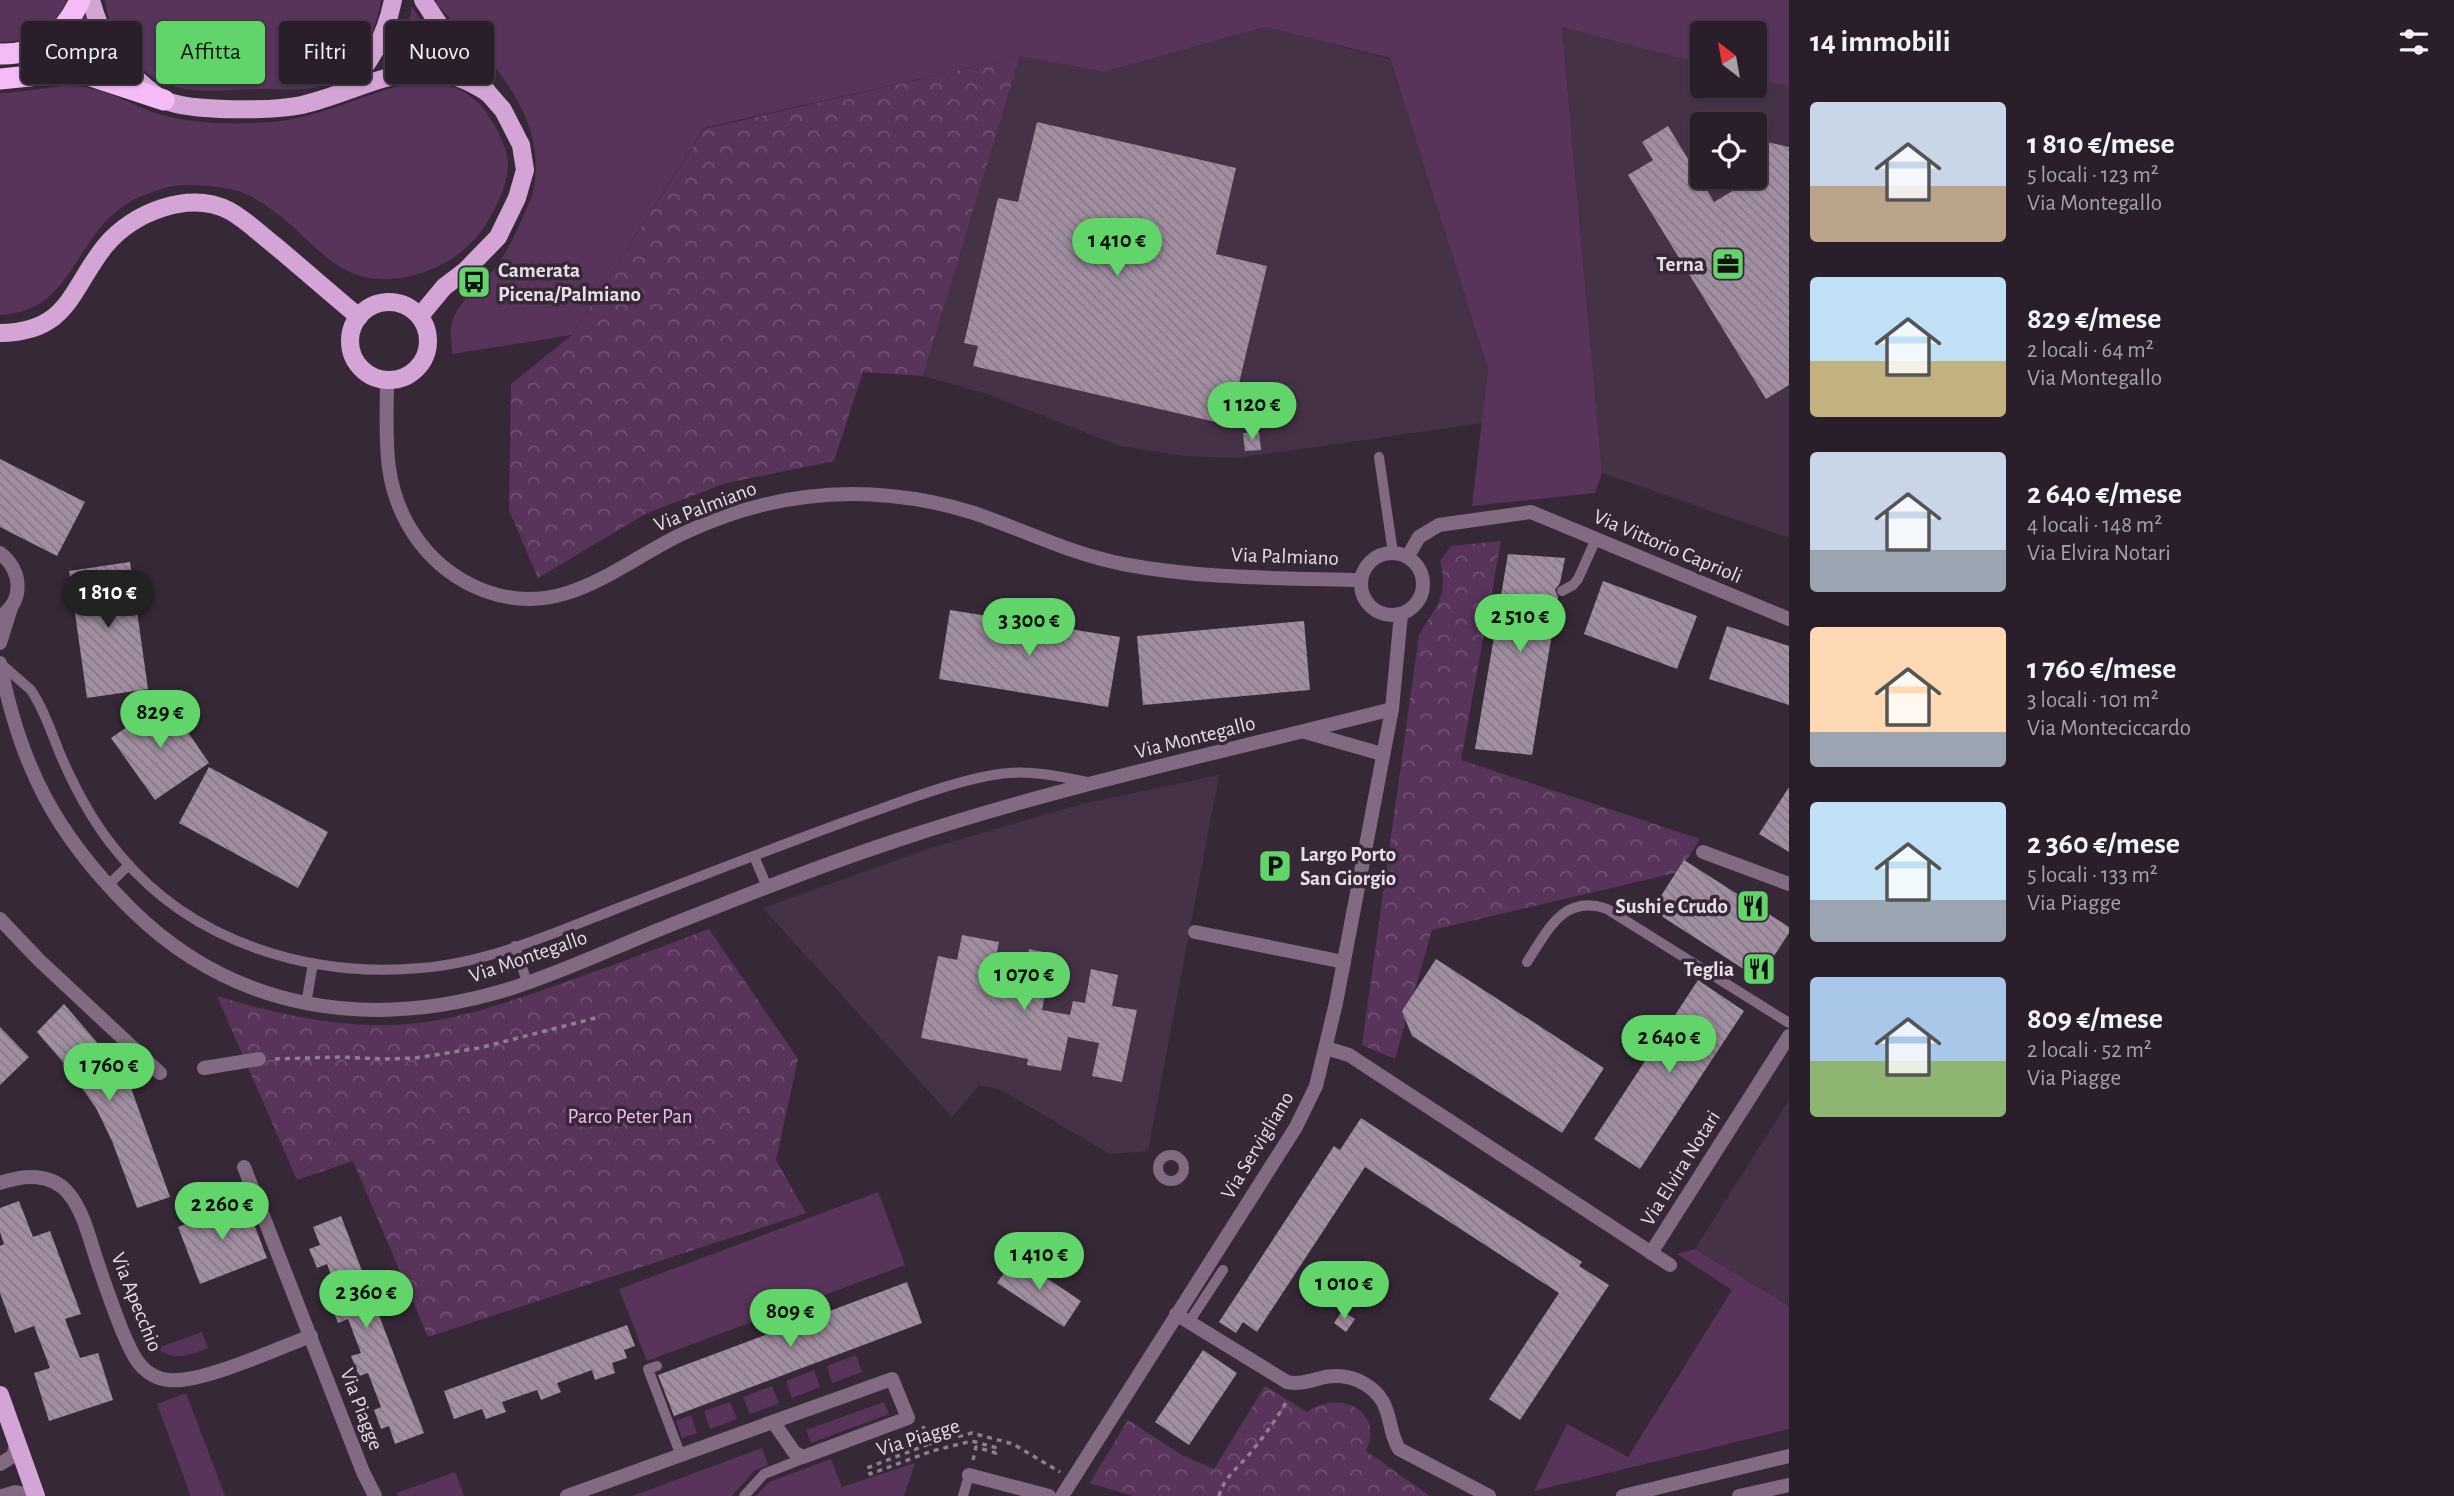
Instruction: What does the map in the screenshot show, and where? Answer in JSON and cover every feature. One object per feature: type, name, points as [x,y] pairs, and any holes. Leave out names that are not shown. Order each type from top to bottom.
[{"type":"highway","points":[[0,54],[28,51],[51,41],[67,24],[80,0]]},
{"type":"highway","points":[[0,79],[59,73],[85,74],[164,100]]},
{"type":"main road","points":[[91,0],[103,36],[117,59],[136,79],[164,100],[211,108],[263,109],[299,105],[387,76],[418,71],[455,78],[473,84],[489,94]]},
{"type":"main road","points":[[339,93],[354,80],[376,50],[393,0]]},
{"type":"main road","points":[[420,316],[444,287],[465,271],[498,237],[507,223],[522,184],[525,166],[521,145],[503,110],[423,0]]},
{"type":"main road","points":[[0,333],[34,328],[56,315],[72,299],[104,247],[120,231],[149,213],[191,202],[213,204],[242,218],[359,317]]},
{"type":"main road","points":[[390,302],[402,304],[420,316],[429,338],[428,351],[414,372],[387,381],[375,379],[357,364],[350,340],[352,328],[367,309],[390,302]]},
{"type":"main road","points":[[0,1395],[34,1496]]},
{"type":"street","name":"Via Palmiano","points":[[387,381],[389,471],[398,505],[407,524],[423,548],[446,570],[481,589],[504,596],[536,598],[567,595],[592,585],[677,536],[724,516],[775,502],[845,494],[888,496],[949,507],[985,517],[1080,553],[1137,566],[1238,576],[1361,580]]},
{"type":"street","name":"Via Vittorio Caprioli","points":[[1408,556],[1419,537],[1438,525],[1531,512],[1789,619]]},
{"type":"street","points":[[0,553],[16,571],[18,583],[17,596],[0,643]]},
{"type":"street","points":[[1393,553],[1408,556],[1416,563],[1424,582],[1418,602],[1401,614],[1391,615],[1371,608],[1365,600],[1361,580],[1364,570],[1378,555],[1393,553]]},
{"type":"street","points":[[0,617],[12,607]]},
{"type":"street","name":"Via Servigliano","points":[[1062,1496],[1296,1126],[1316,1086],[1344,962],[1392,709],[1401,614]]},
{"type":"street","name":"Via Montegallo","points":[[0,663],[12,717],[36,782],[57,819],[108,886],[158,934],[193,960],[254,990],[306,1004],[362,1010],[415,1007],[478,997],[527,982],[767,887],[905,837],[1095,783],[1392,709]]},
{"type":"street","name":"Via Montegallo","points":[[1304,732],[1382,754]]},
{"type":"street","points":[[1703,852],[1789,884]]},
{"type":"street","points":[[0,919],[39,960],[160,1073]]},
{"type":"street","points":[[1195,932],[1344,962]]},
{"type":"street","name":"Via Elvira Notari","points":[[1651,1253],[1789,1036]]},
{"type":"street","points":[[1326,1048],[1349,1055],[1670,1265]]},
{"type":"street","points":[[204,1068],[259,1059]]},
{"type":"street","name":"Via Piagge","points":[[244,1167],[375,1496]]},
{"type":"street","name":"Via Apecchio","points":[[0,1183],[18,1177],[38,1177],[69,1194],[84,1223],[132,1354],[143,1369],[153,1375],[170,1380],[196,1378],[311,1336]]},
{"type":"street","points":[[1176,1314],[1287,1382],[1304,1383],[1340,1376],[1363,1382],[1382,1402],[1399,1449],[1489,1496]]},
{"type":"street","name":"Via Piagge","points":[[567,1496],[892,1379],[908,1418],[808,1457]]},
{"type":"street","points":[[774,1423],[794,1452],[800,1457],[808,1457]]},
{"type":"street","points":[[0,1464],[13,1456],[17,1442]]},
{"type":"street","points":[[1623,1496],[1789,1456]]},
{"type":"street","points":[[969,1475],[1049,1496]]},
{"type":"street","points":[[1739,1496],[1789,1485]]},
{"type":"street","points":[[2,1496],[16,1492],[34,1496]]},
{"type":"lane","points":[[1380,457],[1393,553]]},
{"type":"lane","points":[[1562,591],[1578,579],[1596,539]]},
{"type":"lane","name":"Via Montegallo","points":[[0,663],[31,690],[68,772],[109,842],[156,892],[184,914],[213,931],[253,948],[313,963],[366,970],[423,968],[468,961],[900,803],[996,775],[1036,773],[1095,783]]},
{"type":"lane","points":[[754,856],[767,887]]},
{"type":"lane","points":[[108,886],[129,865]]},
{"type":"lane","points":[[1527,962],[1557,918],[1580,905],[1597,905],[1789,1023]]},
{"type":"lane","points":[[515,946],[527,982]]},
{"type":"lane","points":[[306,1004],[313,963]]},
{"type":"lane","points":[[1189,1322],[1223,1270]]},
{"type":"lane","points":[[657,1366],[648,1369],[681,1455]]},
{"type":"lane","points":[[744,1496],[764,1474],[808,1457]]},
{"type":"lane","points":[[963,1496],[969,1475]]},
{"type":"path","points":[[259,1059],[339,1056],[415,1058],[479,1048],[599,1017]]},
{"type":"path","points":[[1219,1496],[1227,1476],[1244,1460],[1276,1419],[1289,1397]]},
{"type":"path","name":"Via Piagge","points":[[908,1418],[919,1415],[929,1444],[867,1468],[870,1474],[932,1451],[972,1441],[997,1448],[996,1453],[976,1447],[969,1475]]},
{"type":"path","points":[[929,1444],[972,1433],[1013,1444],[1073,1479]]},
{"type":"shaded area","points":[[1562,26],[1690,60],[1690,98],[1768,98],[1768,81],[1789,87],[1789,538],[1602,473]]},
{"type":"shaded area","points":[[1265,27],[1390,59],[1488,369],[1482,423],[1238,458],[1185,456],[1120,446],[987,394],[923,376],[1020,56],[1104,72]]},
{"type":"shaded area","points":[[1219,775],[1148,1151],[1110,1154],[1001,1090],[979,1085],[952,1117],[763,908],[931,848],[1078,805]]},
{"type":"shaded area","points":[[1789,1100],[1789,1306],[1695,1249]]},
{"type":"green space","points":[[0,0],[67,0],[54,21],[21,21],[21,40],[0,42]]},
{"type":"green space","points":[[105,0],[381,0],[371,35],[371,21],[279,21],[279,84],[326,84],[300,89],[213,91],[185,89],[167,84],[265,84],[265,21],[156,21],[156,79],[142,70],[142,21],[110,21]]},
{"type":"green space","points":[[435,0],[1789,0],[1789,87],[1768,81],[1768,21],[1690,21],[1690,61],[1562,27],[1602,473],[1595,493],[1472,506],[1488,369],[1390,58],[1265,27],[1104,72],[1020,56],[704,128],[572,335],[452,354],[453,319],[463,303],[495,268],[510,243],[532,195],[536,164],[532,137],[523,112],[494,66],[494,21],[453,21]]},
{"type":"green space","points":[[412,6],[421,21],[409,21]]},
{"type":"green space","points":[[87,12],[88,21],[81,21]]},
{"type":"green space","points":[[1020,56],[923,376],[863,372],[834,461],[726,483],[645,514],[538,578],[509,510],[511,384],[572,335],[704,129]]},
{"type":"green space","points":[[442,84],[463,91],[481,105],[504,145],[507,173],[501,195],[490,217],[471,243],[441,265],[406,277],[381,279],[361,276],[327,258],[280,216],[246,194],[216,187],[176,186],[146,194],[122,207],[102,225],[56,290],[23,311],[0,315],[0,93],[64,86],[85,87],[169,117],[213,123],[242,123],[290,120],[397,86]]},
{"type":"green space","points":[[1501,541],[1461,760],[1700,839],[1679,872],[1432,930],[1395,1059],[1362,1045],[1419,635],[1442,592],[1440,561],[1451,546]]},
{"type":"green space","name":"Parco Peter Pan","points":[[709,929],[798,1059],[776,1160],[806,1213],[428,1337],[353,1161],[297,1180],[217,996],[324,1021],[367,1025],[410,1024],[470,1013],[510,1001]]},
{"type":"green space","points":[[878,1192],[905,1265],[647,1361],[619,1289]]},
{"type":"green space","points":[[1695,1249],[1789,1306],[1789,1429],[1534,1491],[1567,1424],[1628,1457],[1732,1290],[1677,1254]]},
{"type":"green space","points":[[202,1332],[208,1348],[195,1353],[176,1356],[157,1348]]},
{"type":"green space","points":[[856,1355],[862,1372],[832,1383],[827,1366]]},
{"type":"green space","points":[[814,1370],[820,1387],[792,1398],[786,1381]]},
{"type":"green space","points":[[772,1386],[779,1403],[750,1414],[743,1397]]},
{"type":"green space","points":[[1265,1386],[1307,1412],[1319,1405],[1332,1403],[1344,1403],[1355,1408],[1364,1415],[1369,1424],[1370,1437],[1366,1451],[1430,1496],[1133,1496],[1090,1483],[1128,1420],[1182,1455],[1214,1469]]},
{"type":"green space","points":[[186,1393],[225,1496],[191,1496],[157,1404]]},
{"type":"green space","points":[[730,1402],[737,1419],[710,1429],[704,1411]]},
{"type":"green space","points":[[884,1402],[889,1414],[811,1443],[806,1430]]},
{"type":"green space","points":[[691,1415],[697,1433],[682,1438],[676,1421]]},
{"type":"green space","points":[[762,1448],[768,1465],[754,1471],[732,1496],[632,1496]]},
{"type":"green space","points":[[831,1459],[842,1487],[915,1463],[904,1496],[756,1496],[769,1482]]},
{"type":"green space","points":[[455,1472],[464,1496],[398,1496],[397,1493]]},
{"type":"building","points":[[1037,122],[1236,168],[1216,254],[1267,266],[1229,425],[973,366],[978,346],[964,343],[998,198],[1018,202]]},
{"type":"building","name":"Terna","points":[[1668,126],[1690,162],[1690,189],[1706,189],[1714,202],[1736,189],[1767,189],[1767,142],[1789,147],[1789,385],[1766,399],[1628,175],[1653,160],[1642,142]]},
{"type":"building","points":[[1259,432],[1261,450],[1245,451],[1243,433]]},
{"type":"building","points":[[0,459],[85,502],[57,556],[0,527]]},
{"type":"building","points":[[1508,554],[1565,558],[1560,583],[1555,590],[1558,597],[1532,755],[1475,749]]},
{"type":"building","points":[[130,562],[148,689],[87,698],[69,571]]},
{"type":"building","points":[[1603,581],[1697,616],[1677,669],[1584,634]]},
{"type":"building","points":[[950,610],[1120,637],[1108,707],[939,679]]},
{"type":"building","points":[[1304,621],[1310,690],[1143,705],[1137,636]]},
{"type":"building","points":[[1727,626],[1789,646],[1789,705],[1709,679]]},
{"type":"building","points":[[166,700],[209,763],[155,800],[111,738]]},
{"type":"building","points":[[209,767],[328,832],[298,888],[179,823]]},
{"type":"building","points":[[1789,787],[1789,852],[1759,834]]},
{"type":"building","points":[[1684,860],[1789,927],[1789,933],[1759,979],[1652,910]]},
{"type":"building","points":[[962,935],[999,942],[992,976],[1022,983],[1029,949],[1053,954],[1042,1010],[1070,1015],[1073,1001],[1085,1003],[1091,969],[1118,975],[1112,1006],[1137,1010],[1122,1082],[1092,1076],[1099,1043],[1068,1037],[1061,1071],[1027,1065],[1028,1059],[921,1038],[938,956],[957,960]]},
{"type":"building","points":[[1436,959],[1604,1068],[1562,1133],[1412,1036],[1402,1011]]},
{"type":"building","points":[[1698,980],[1744,1011],[1640,1169],[1594,1139]]},
{"type":"building","points":[[64,1004],[130,1085],[170,1197],[137,1208],[112,1141],[96,1108],[68,1068],[37,1032]]},
{"type":"building","points":[[0,1027],[29,1057],[0,1085]]},
{"type":"building","points":[[1361,1118],[1582,1262],[1579,1266],[1609,1285],[1520,1420],[1489,1399],[1559,1293],[1365,1167],[1257,1332],[1243,1322],[1236,1333],[1219,1322],[1334,1146],[1340,1150]]},
{"type":"building","points":[[19,1201],[33,1237],[50,1231],[81,1314],[65,1319],[80,1358],[98,1353],[113,1400],[49,1421],[34,1373],[50,1368],[34,1326],[15,1333],[0,1293],[0,1246],[4,1244],[0,1232],[0,1208]]},
{"type":"building","points":[[245,1201],[267,1258],[200,1284],[178,1227]]},
{"type":"building","points":[[341,1216],[424,1433],[395,1444],[389,1426],[381,1429],[374,1410],[381,1407],[368,1373],[359,1376],[351,1356],[361,1353],[348,1319],[338,1323],[330,1303],[340,1299],[327,1264],[317,1268],[309,1249],[320,1245],[313,1227]]},
{"type":"building","points":[[1015,1257],[1081,1301],[1064,1327],[997,1283]]},
{"type":"building","points":[[907,1282],[922,1323],[674,1416],[658,1375]]},
{"type":"building","points":[[1342,1311],[1355,1319],[1346,1332],[1334,1323]]},
{"type":"building","points":[[627,1325],[635,1346],[624,1350],[627,1358],[612,1363],[615,1373],[595,1380],[592,1370],[557,1383],[561,1392],[541,1400],[537,1390],[502,1402],[506,1412],[486,1419],[482,1409],[454,1419],[444,1391]]},
{"type":"building","points":[[1203,1350],[1237,1373],[1189,1445],[1155,1422]]},
{"type":"place","name":"Terna","points":[[1728,264]]},
{"type":"place","name":"Camerata Picena/Palmiano","points":[[474,282]]},
{"type":"place","name":"Largo Porto San Giorgio","points":[[1275,866]]},
{"type":"place","name":"Sushi e Crudo","points":[[1753,906]]},
{"type":"place","name":"Teglia","points":[[1759,969]]}]
